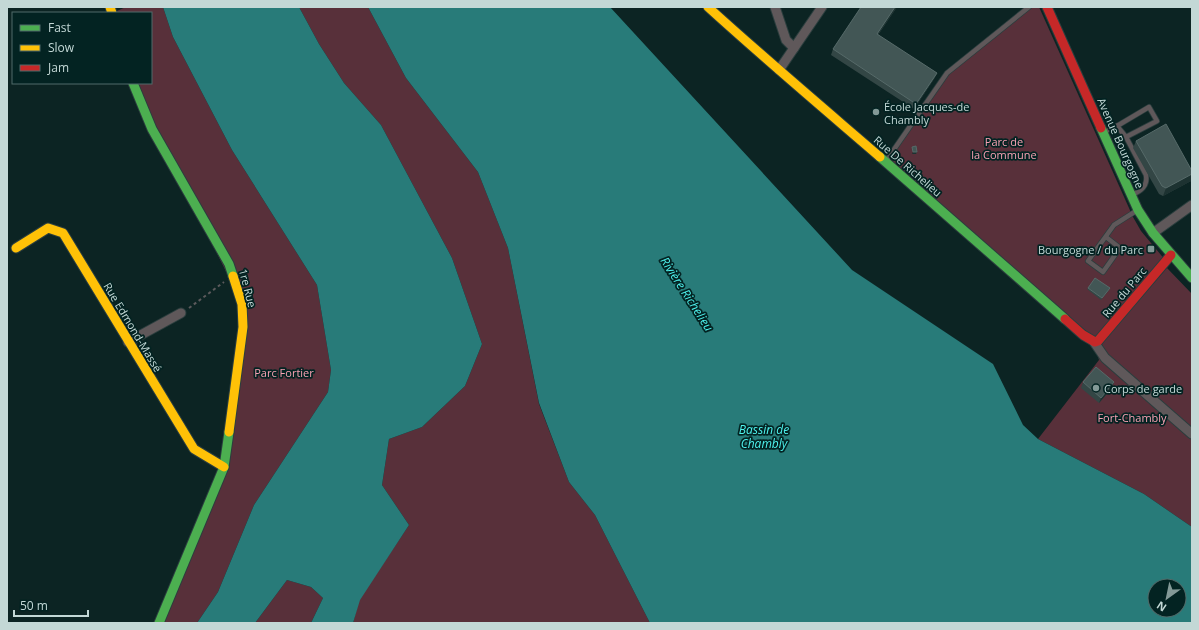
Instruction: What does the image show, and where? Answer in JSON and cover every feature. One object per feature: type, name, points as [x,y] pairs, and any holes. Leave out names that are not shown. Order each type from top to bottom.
[{"type":"street","name":"Rue De Richelieu","points":[[708,7],[766,60],[1083,335],[1094,342]]},
{"type":"street","points":[[775,7],[786,40],[794,48]]},
{"type":"street","points":[[779,70],[822,7]]},
{"type":"street","name":"Avenue Bourgogne","points":[[1047,7],[1138,210],[1153,233],[1192,278]]},
{"type":"street","name":"1re Rue","points":[[133,84],[152,129],[229,264],[242,304],[243,327],[238,378],[224,466],[159,623]]},
{"type":"street","points":[[1153,233],[1192,205]]},
{"type":"street","name":"Rue Edmond-Massé","points":[[16,248],[48,228],[63,233],[194,449],[224,466]]},
{"type":"street","name":"Rue du Parc","points":[[1094,342],[1098,341],[1171,255]]},
{"type":"street","points":[[128,342],[181,313]]},
{"type":"street","points":[[1094,342],[1105,358],[1192,434]]},
{"type":"lane","points":[[885,162],[947,73],[1029,7]]},
{"type":"lane","points":[[1103,133],[1149,107],[1157,121],[1126,138]]},
{"type":"lane","points":[[1117,126],[1126,138],[1146,175],[1146,184],[1142,189],[1131,195]]},
{"type":"lane","points":[[1106,237],[1120,248],[1103,272],[1088,261],[1114,225],[1138,210]]},
{"type":"path","points":[[181,313],[233,276]]},
{"type":"green space","name":"Parc Fortier","points":[[126,7],[163,7],[173,37],[232,150],[317,285],[331,370],[328,392],[254,505],[218,592],[197,623],[161,623],[219,481],[242,304],[133,84],[152,84],[152,12],[114,12]]},
{"type":"green space","points":[[299,7],[368,7],[406,78],[478,172],[508,248],[539,404],[569,482],[595,515],[650,623],[353,623],[359,600],[409,525],[382,485],[389,439],[422,427],[465,386],[482,344],[452,258],[381,125],[344,83],[319,44]]},
{"type":"green space","name":"Parc de la Commune","points":[[1029,7],[1039,7],[1133,217],[1141,231],[1166,261],[1098,341],[885,163],[947,73]]},
{"type":"green space","name":"Fort-Chambly","points":[[1167,268],[1192,294],[1192,527],[1144,494],[1038,439],[1099,360],[1096,350]]},
{"type":"green space","points":[[287,580],[311,587],[323,598],[311,623],[255,623]]},
{"type":"water","points":[[163,7],[299,7],[319,44],[344,83],[381,125],[452,258],[482,344],[465,386],[422,427],[389,439],[382,485],[409,525],[360,600],[353,623],[311,623],[323,598],[311,587],[287,580],[255,623],[197,623],[218,592],[254,505],[328,392],[331,370],[317,285],[232,150],[173,37]]},
{"type":"water","name":"Bassin de Chambly","points":[[368,7],[610,7],[852,270],[993,364],[1023,425],[1038,439],[1144,494],[1192,527],[1192,623],[650,623],[595,515],[569,482],[539,403],[508,248],[478,172],[406,78]]},
{"type":"building","points":[[861,7],[895,7],[877,34],[937,73],[916,104],[833,49]]},
{"type":"building","points":[[1166,124],[1192,171],[1192,174],[1166,188],[1162,186],[1136,141]]},
{"type":"building","points":[[916,146],[917,152],[913,152],[912,147]]},
{"type":"building","points":[[1095,278],[1110,288],[1102,298],[1088,288]]},
{"type":"building","name":"Corps de garde","points":[[1096,367],[1114,382],[1101,398],[1083,382]]},
{"type":"traffic: fast","points":[[133,84],[152,129],[229,264],[233,276]]},
{"type":"traffic: fast","points":[[1101,128],[1138,210],[1153,233],[1192,278]]},
{"type":"traffic: fast","points":[[880,157],[1065,319]]},
{"type":"traffic: fast","points":[[159,623],[224,467],[229,432]]},
{"type":"traffic: slow","points":[[110,7],[112,12]]},
{"type":"traffic: slow","points":[[708,7],[880,157]]},
{"type":"traffic: slow","points":[[16,248],[48,228],[63,233],[194,449],[224,467]]},
{"type":"traffic: slow","points":[[229,432],[243,327],[242,304],[233,276]]},
{"type":"traffic: jam","points":[[1047,7],[1101,128]]},
{"type":"traffic: jam","points":[[1065,319],[1083,335],[1095,342],[1098,341],[1171,255]]},
{"type":"place","name":"École Jacques-de Chambly","points":[[876,112]]},
{"type":"place","name":"Bourgogne / du Parc","points":[[1151,249]]},
{"type":"place","name":"Corps de garde","points":[[1096,388]]},
{"type":"water label","name":"Rivière Richelieu","points":[[687,294]]}]
